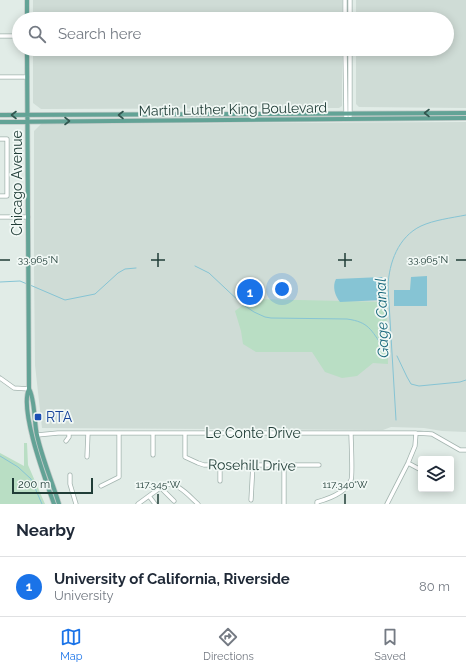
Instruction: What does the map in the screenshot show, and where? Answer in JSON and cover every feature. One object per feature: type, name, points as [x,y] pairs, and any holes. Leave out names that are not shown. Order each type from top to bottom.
[{"type":"main road","points":[[27,0],[27,12]]},
{"type":"main road","name":"Chicago Avenue","points":[[27,56],[29,389],[27,393],[34,444],[54,504]]},
{"type":"main road","name":"Martin Luther King Boulevard","points":[[0,115],[466,113]]},
{"type":"main road","name":"Martin Luther King Boulevard","points":[[0,122],[466,118]]},
{"type":"main road","name":"Chicago Avenue","points":[[29,389],[32,394],[37,435],[59,504]]},
{"type":"main road","points":[[29,416],[31,418],[33,433],[37,435],[34,444]]},
{"type":"street","points":[[345,0],[345,12]]},
{"type":"street","points":[[350,0],[350,12]]},
{"type":"street","points":[[0,36],[12,36]]},
{"type":"street","points":[[345,56],[348,113]]},
{"type":"street","points":[[348,118],[350,56]]},
{"type":"street","points":[[0,77],[28,77]]},
{"type":"street","points":[[0,140],[7,140],[7,196],[0,196]]},
{"type":"street","points":[[0,217],[28,217]]},
{"type":"street","points":[[0,378],[14,388],[29,389]]},
{"type":"street","name":"Le Conte Drive","points":[[37,435],[51,433],[416,433],[432,434],[460,450],[466,450]]},
{"type":"street","points":[[66,441],[69,437],[69,433]]},
{"type":"street","points":[[87,457],[88,433]]},
{"type":"street","points":[[102,486],[119,477],[120,433]]},
{"type":"street","points":[[153,433],[153,455]]},
{"type":"street","name":"Rosehill Drive","points":[[185,433],[185,457],[204,465],[319,465]]},
{"type":"street","points":[[317,504],[317,502],[330,498],[345,488],[351,480],[351,433]]},
{"type":"street","points":[[387,504],[415,446],[416,433]]},
{"type":"street","points":[[408,463],[418,468]]},
{"type":"street","points":[[251,500],[253,464]]},
{"type":"street","points":[[220,465],[220,481]]},
{"type":"street","points":[[284,465],[284,504]]},
{"type":"street","points":[[70,476],[70,484],[76,504]]},
{"type":"street","points":[[138,504],[160,487],[167,484],[180,488],[198,504]]},
{"type":"street","points":[[160,487],[174,501]]},
{"type":"street","points":[[149,496],[155,504]]},
{"type":"shaded area","points":[[33,0],[342,0],[342,12],[33,12]]},
{"type":"shaded area","points":[[356,0],[466,0],[466,108],[359,107],[356,104],[356,56],[454,56],[454,12],[356,12]]},
{"type":"shaded area","points":[[33,56],[342,56],[342,106],[339,108],[41,109],[33,103]]},
{"type":"shaded area","points":[[466,122],[466,432],[391,427],[383,430],[42,428],[35,365],[34,269],[34,131],[41,124]]},
{"type":"green space","points":[[251,299],[386,302],[388,364],[373,363],[357,376],[342,378],[325,372],[312,352],[256,352],[243,344],[235,311]]},
{"type":"green space","points":[[24,443],[27,443],[28,465],[45,504],[0,504],[0,453],[24,466]]},
{"type":"water","points":[[427,276],[427,306],[394,306],[394,290],[410,290],[411,277]]},
{"type":"water","points":[[382,277],[384,288],[383,300],[340,302],[335,294],[334,285],[336,279]]},
{"type":"waterway","name":"Gage Canal","points":[[396,420],[388,286],[390,268],[396,252],[406,237],[413,231],[431,222],[466,215]]},
{"type":"waterway","points":[[195,266],[209,273],[242,304],[265,317],[354,320],[369,328],[383,347]]},
{"type":"waterway","points":[[30,285],[65,300],[95,294],[118,273],[125,269],[136,268]]},
{"type":"waterway","points":[[0,282],[20,281],[27,284]]},
{"type":"waterway","points":[[397,356],[411,384],[419,386],[460,382],[466,380]]},
{"type":"waterway","points":[[0,456],[18,467],[31,479],[42,504]]},
{"type":"place","name":"University of California, Riverside","points":[[250,292]]},
{"type":"place","name":"RTA","points":[[38,417]]}]
